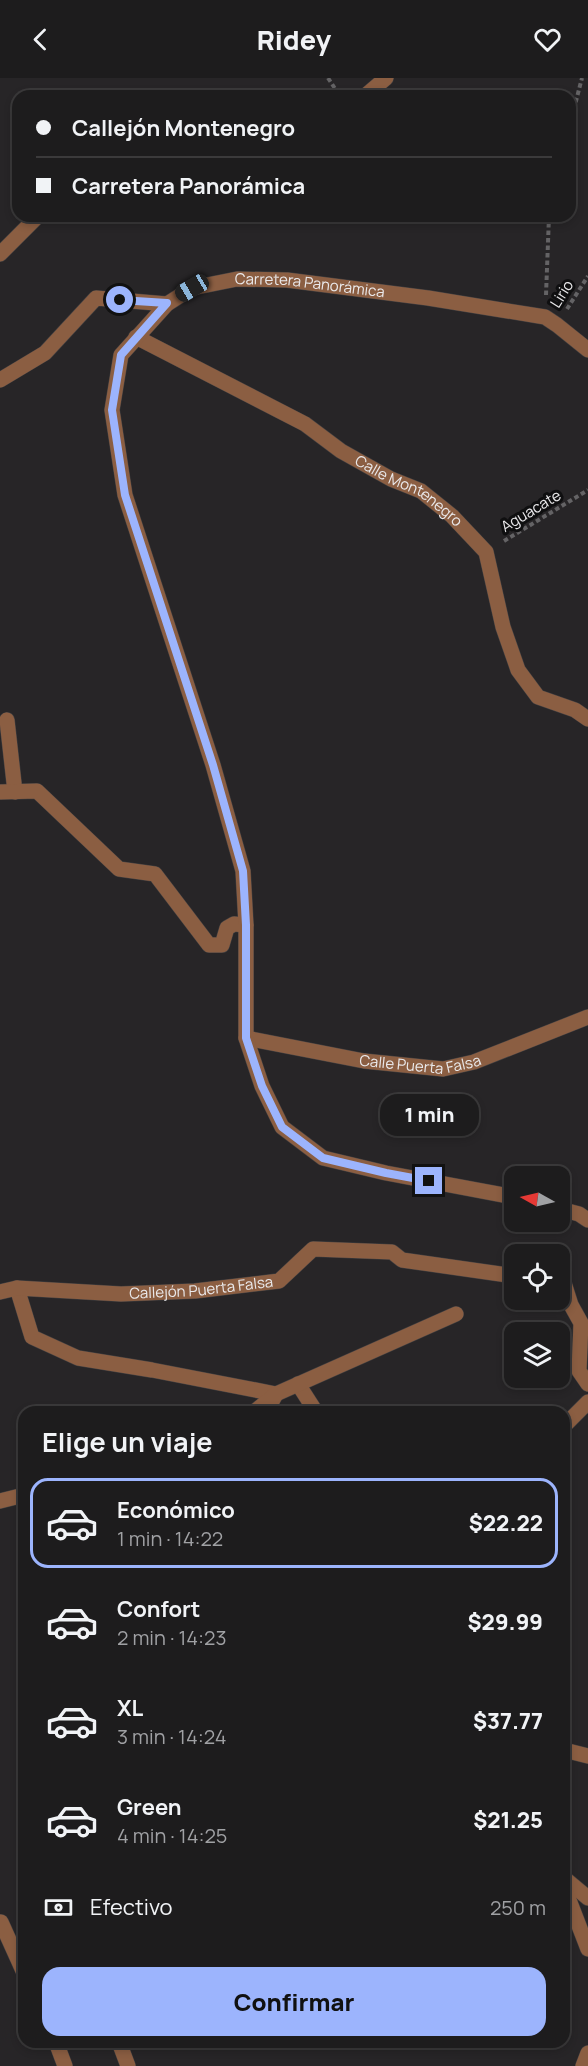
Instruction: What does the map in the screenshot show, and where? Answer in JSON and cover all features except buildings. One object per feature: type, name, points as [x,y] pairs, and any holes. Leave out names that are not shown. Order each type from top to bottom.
[{"type":"street","points":[[372,90],[386,78]]},
{"type":"street","points":[[0,254],[32,222]]},
{"type":"street","name":"Carretera Panorámica","points":[[504,1195],[386,1173],[323,1158],[282,1127],[262,1086],[246,1038],[246,925],[243,871],[213,765],[125,495],[112,410],[121,355],[167,303],[192,288],[237,279],[287,280],[428,298],[551,321],[588,350]]},
{"type":"street","points":[[0,380],[45,353],[96,298],[167,303]]},
{"type":"street","name":"Calle Montenegro","points":[[136,338],[305,424],[341,451],[421,491],[452,516],[486,552]]},
{"type":"street","points":[[486,552],[503,627],[518,670],[538,697],[575,710],[588,719]]},
{"type":"street","points":[[7,720],[8,792],[37,791],[120,868],[155,874],[209,945],[222,945],[227,928],[234,924],[246,925]]},
{"type":"street","name":"Calle Puerta Falsa","points":[[246,1038],[364,1061],[443,1069],[474,1062],[588,1017]]},
{"type":"street","points":[[570,1212],[588,1220]]},
{"type":"street","name":"Callejón Puerta Falsa","points":[[0,1293],[17,1288],[121,1294],[195,1291],[279,1281],[313,1249],[392,1252],[402,1260],[504,1275]]},
{"type":"street","points":[[17,1288],[32,1337],[78,1358],[276,1394]]},
{"type":"street","points":[[570,1302],[581,1323],[579,1371],[588,1384]]},
{"type":"street","points":[[261,1406],[276,1394],[456,1314]]},
{"type":"street","points":[[298,1384],[312,1406]]},
{"type":"street","points":[[269,1406],[276,1394]]},
{"type":"street","points":[[570,1420],[588,1402]]},
{"type":"street","points":[[0,1501],[18,1496]]},
{"type":"street","points":[[570,1752],[588,1756]]},
{"type":"street","points":[[570,1883],[588,1898]]},
{"type":"street","points":[[570,1902],[588,1949]]},
{"type":"street","points":[[1,1922],[18,1960]]},
{"type":"street","points":[[58,2048],[65,2066]]},
{"type":"street","points":[[121,2048],[128,2066]]},
{"type":"street","points":[[583,2066],[588,2053]]},
{"type":"path","points":[[576,101],[582,78]]},
{"type":"path","points":[[549,222],[551,321]]},
{"type":"path","name":"Lirio","points":[[551,321],[588,276]]},
{"type":"path","name":"Aguacate","points":[[486,552],[588,490]]},
{"type":"route","points":[[120,300],[167,303],[121,355],[112,410],[125,495],[213,765],[243,871],[246,925],[246,1038],[262,1086],[282,1127],[323,1158],[429,1181]]}]
